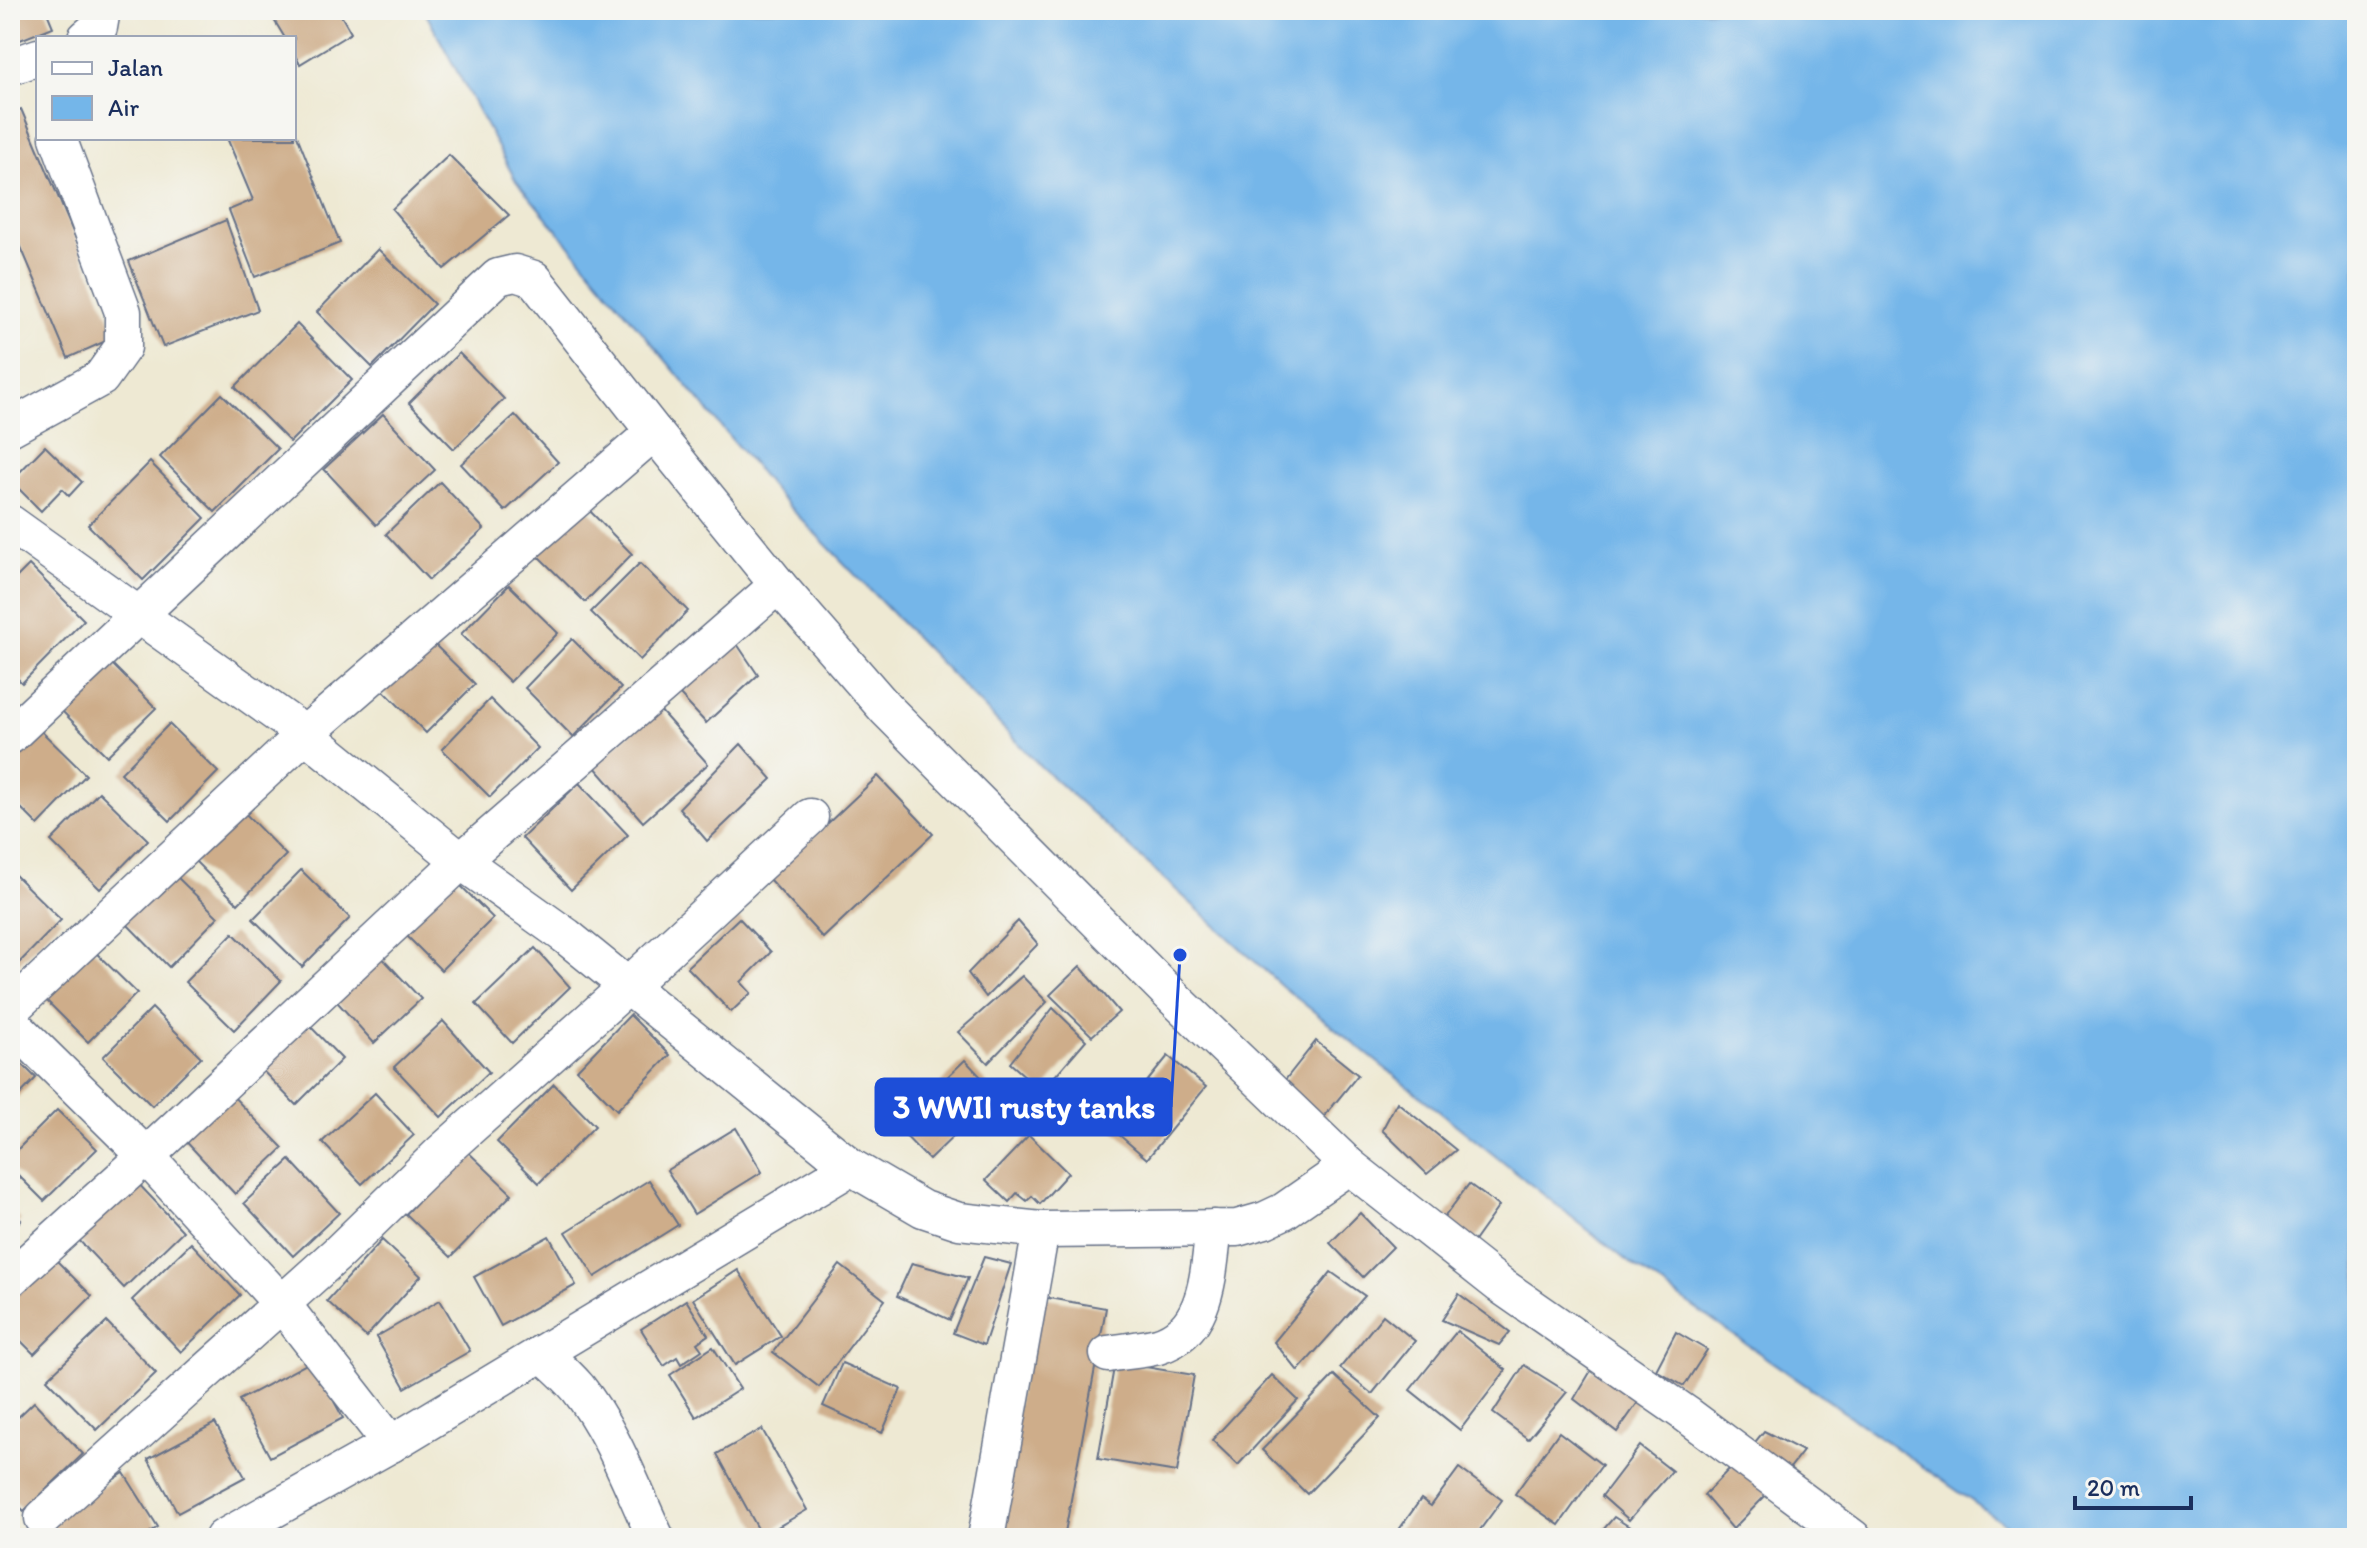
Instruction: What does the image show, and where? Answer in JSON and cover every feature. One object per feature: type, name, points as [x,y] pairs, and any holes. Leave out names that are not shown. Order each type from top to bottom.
[{"type":"street","points":[[88,36],[99,27],[102,10]]},
{"type":"street","points":[[10,428],[101,378],[123,347],[123,312],[59,140]]},
{"type":"street","points":[[10,736],[498,277],[515,273],[534,279],[778,585],[886,709],[1175,999],[1349,1166],[1500,1285],[1686,1414],[1853,1538]]},
{"type":"street","points":[[10,1010],[305,734],[654,432]]},
{"type":"street","points":[[10,523],[305,734],[461,861],[566,936],[851,1167],[923,1209],[959,1221],[1041,1230],[1237,1228],[1284,1211],[1349,1166]]},
{"type":"street","points":[[10,1279],[461,861],[778,585]]},
{"type":"street","points":[[43,1518],[338,1253],[442,1152],[628,986],[810,817]]},
{"type":"street","points":[[10,1022],[146,1156],[282,1304],[391,1444]]},
{"type":"street","points":[[223,1538],[391,1444],[851,1167]]},
{"type":"street","points":[[1108,1354],[1160,1345],[1188,1328],[1203,1300],[1214,1228]]},
{"type":"street","points":[[986,1538],[1041,1230]]},
{"type":"street","points":[[542,1353],[576,1386],[595,1413],[656,1538]]},
{"type":"water","points":[[424,10],[2357,10],[2357,1538],[2025,1538],[1627,1261],[1283,987],[1039,765],[779,496],[516,181]]},
{"type":"building","points":[[10,10],[46,10],[53,27],[10,44]]},
{"type":"building","points":[[268,10],[338,10],[351,33],[300,64],[296,57],[296,36],[284,36]]},
{"type":"building","points":[[21,109],[117,336],[68,358],[10,221],[10,114]]},
{"type":"building","points":[[296,133],[340,243],[255,277],[229,210],[253,200],[228,140],[296,140]]},
{"type":"building","points":[[449,155],[509,215],[444,269],[392,209]]},
{"type":"building","points":[[226,220],[258,310],[163,347],[129,261]]},
{"type":"building","points":[[378,249],[434,304],[372,367],[317,312]]},
{"type":"building","points":[[297,324],[352,380],[290,442],[235,387]]},
{"type":"building","points":[[459,353],[504,399],[454,449],[409,403]]},
{"type":"building","points":[[222,394],[278,449],[215,512],[160,457]]},
{"type":"building","points":[[383,414],[435,470],[376,525],[324,469]]},
{"type":"building","points":[[515,415],[558,462],[505,511],[461,464]]},
{"type":"building","points":[[45,446],[82,482],[69,496],[62,489],[41,511],[11,481]]},
{"type":"building","points":[[150,462],[205,518],[143,580],[88,525]]},
{"type":"building","points":[[440,482],[484,529],[429,580],[386,534]]},
{"type":"building","points":[[584,505],[632,554],[585,602],[536,554]]},
{"type":"building","points":[[640,563],[688,611],[640,660],[591,612]]},
{"type":"building","points":[[29,565],[84,620],[22,683],[10,671],[10,584]]},
{"type":"building","points":[[509,585],[558,633],[510,682],[461,634]]},
{"type":"building","points":[[426,636],[475,684],[426,733],[378,685]]},
{"type":"building","points":[[572,639],[621,688],[573,737],[525,688]]},
{"type":"building","points":[[735,641],[758,675],[706,723],[680,695]]},
{"type":"building","points":[[107,659],[156,708],[107,756],[59,708]]},
{"type":"building","points":[[490,699],[538,748],[490,797],[442,749]]},
{"type":"building","points":[[658,708],[708,764],[643,822],[594,766]]},
{"type":"building","points":[[169,724],[218,772],[170,821],[121,773]]},
{"type":"building","points":[[37,727],[86,775],[38,825],[10,797],[10,755]]},
{"type":"building","points":[[741,744],[772,779],[707,841],[679,808]]},
{"type":"building","points":[[878,776],[933,834],[823,938],[769,879]]},
{"type":"building","points":[[579,783],[628,835],[571,890],[522,838]]},
{"type":"building","points":[[99,792],[148,840],[100,889],[51,841]]},
{"type":"building","points":[[238,806],[286,855],[238,904],[189,855]]},
{"type":"building","points":[[169,869],[218,917],[169,967],[121,918]]},
{"type":"building","points":[[301,870],[350,918],[302,967],[253,919]]},
{"type":"building","points":[[12,872],[61,920],[13,969],[10,966]]},
{"type":"building","points":[[452,877],[493,918],[441,970],[400,929]]},
{"type":"building","points":[[739,918],[771,952],[741,982],[751,993],[731,1012],[687,967]]},
{"type":"building","points":[[1018,921],[1038,944],[986,997],[968,973]]},
{"type":"building","points":[[233,933],[281,981],[234,1030],[185,982]]},
{"type":"building","points":[[88,945],[137,993],[88,1042],[40,994]]},
{"type":"building","points":[[535,948],[570,987],[512,1043],[476,1004]]},
{"type":"building","points":[[376,951],[421,999],[374,1043],[330,994]]},
{"type":"building","points":[[1080,966],[1119,1012],[1092,1036],[1050,995]]},
{"type":"building","points":[[1022,976],[1047,1002],[988,1063],[958,1032]]},
{"type":"building","points":[[152,1008],[201,1057],[152,1106],[103,1057]]},
{"type":"building","points":[[1053,1008],[1086,1040],[1042,1091],[1010,1063]]},
{"type":"building","points":[[630,1015],[670,1055],[617,1110],[577,1070]]},
{"type":"building","points":[[443,1021],[489,1072],[441,1117],[394,1067]]},
{"type":"building","points":[[308,1024],[342,1059],[296,1105],[261,1069]]},
{"type":"building","points":[[1316,1041],[1358,1075],[1319,1123],[1278,1089]]},
{"type":"building","points":[[10,1052],[36,1078],[10,1105]]},
{"type":"building","points":[[1168,1056],[1206,1087],[1147,1159],[1110,1127]]},
{"type":"building","points":[[965,1060],[997,1094],[929,1160],[896,1126]]},
{"type":"building","points":[[554,1084],[595,1126],[539,1183],[497,1142]]},
{"type":"building","points":[[228,1091],[283,1148],[235,1194],[180,1135]]},
{"type":"building","points":[[375,1093],[414,1135],[362,1184],[322,1142]]},
{"type":"building","points":[[1397,1102],[1456,1150],[1427,1174],[1382,1130]]},
{"type":"building","points":[[57,1110],[97,1149],[44,1201],[10,1167],[10,1157]]},
{"type":"building","points":[[736,1128],[762,1172],[694,1214],[667,1170]]},
{"type":"building","points":[[1029,1135],[1068,1173],[1040,1204],[1032,1196],[1027,1201],[1017,1193],[1009,1202],[986,1180]]},
{"type":"building","points":[[466,1150],[512,1194],[451,1257],[406,1214]]},
{"type":"building","points":[[290,1160],[339,1213],[293,1256],[244,1203]]},
{"type":"building","points":[[134,1179],[183,1231],[124,1288],[75,1236]]},
{"type":"building","points":[[649,1180],[678,1225],[595,1277],[566,1232]]},
{"type":"building","points":[[1469,1184],[1499,1206],[1472,1244],[1443,1219]]},
{"type":"building","points":[[10,1209],[21,1220],[10,1231]]},
{"type":"building","points":[[1360,1213],[1393,1247],[1363,1277],[1330,1243]]},
{"type":"building","points":[[549,1236],[576,1285],[501,1326],[474,1277]]},
{"type":"building","points":[[382,1240],[421,1276],[366,1337],[327,1301]]},
{"type":"building","points":[[191,1243],[240,1295],[181,1352],[132,1300]]},
{"type":"building","points":[[51,1255],[92,1296],[34,1354],[10,1330],[10,1296]]},
{"type":"building","points":[[984,1257],[1011,1264],[984,1345],[953,1333]]},
{"type":"building","points":[[912,1263],[968,1278],[950,1320],[897,1296]]},
{"type":"building","points":[[840,1265],[885,1300],[819,1387],[773,1352]]},
{"type":"building","points":[[738,1270],[781,1336],[735,1365],[693,1299]]},
{"type":"building","points":[[1331,1272],[1365,1296],[1298,1371],[1274,1342]]},
{"type":"building","points":[[1459,1294],[1510,1332],[1499,1345],[1442,1320]]},
{"type":"building","points":[[1037,1296],[1106,1308],[1064,1538],[992,1538]]},
{"type":"building","points":[[440,1300],[470,1351],[405,1388],[376,1337]]},
{"type":"building","points":[[686,1300],[708,1335],[697,1343],[702,1350],[681,1364],[677,1357],[664,1366],[641,1329]]},
{"type":"building","points":[[1383,1315],[1415,1341],[1372,1394],[1340,1368]]},
{"type":"building","points":[[107,1322],[156,1373],[97,1430],[47,1379]]},
{"type":"building","points":[[1457,1331],[1506,1370],[1460,1430],[1410,1390]]},
{"type":"building","points":[[1676,1332],[1707,1350],[1684,1386],[1656,1370]]},
{"type":"building","points":[[713,1347],[740,1389],[696,1417],[670,1375]]},
{"type":"building","points":[[312,1361],[343,1418],[270,1457],[239,1400]]},
{"type":"building","points":[[1115,1362],[1194,1375],[1177,1472],[1098,1459]]},
{"type":"building","points":[[842,1363],[901,1389],[882,1433],[823,1406]]},
{"type":"building","points":[[1524,1365],[1567,1392],[1528,1439],[1493,1413]]},
{"type":"building","points":[[1592,1369],[1641,1398],[1617,1432],[1574,1399]]},
{"type":"building","points":[[1272,1375],[1298,1400],[1238,1465],[1212,1440]]},
{"type":"building","points":[[1334,1375],[1380,1418],[1307,1494],[1262,1450]]},
{"type":"building","points":[[34,1402],[83,1454],[24,1511],[10,1497],[10,1425]]},
{"type":"building","points":[[215,1423],[245,1477],[178,1513],[148,1459]]},
{"type":"building","points":[[762,1429],[807,1510],[762,1536],[717,1454]]},
{"type":"building","points":[[1764,1431],[1803,1451],[1786,1473],[1751,1447]]},
{"type":"building","points":[[1559,1432],[1602,1465],[1559,1525],[1515,1494]]},
{"type":"building","points":[[1640,1446],[1672,1471],[1629,1520],[1602,1496]]},
{"type":"building","points":[[1735,1463],[1768,1493],[1733,1529],[1704,1495]]},
{"type":"building","points":[[1459,1468],[1502,1500],[1474,1538],[1393,1538],[1421,1499],[1431,1506]]},
{"type":"building","points":[[124,1473],[158,1527],[141,1538],[60,1538],[49,1521]]},
{"type":"building","points":[[1614,1517],[1647,1538],[1598,1538]]},
{"type":"place","name":"3 WWII rusty tanks","points":[[1180,955]]}]
